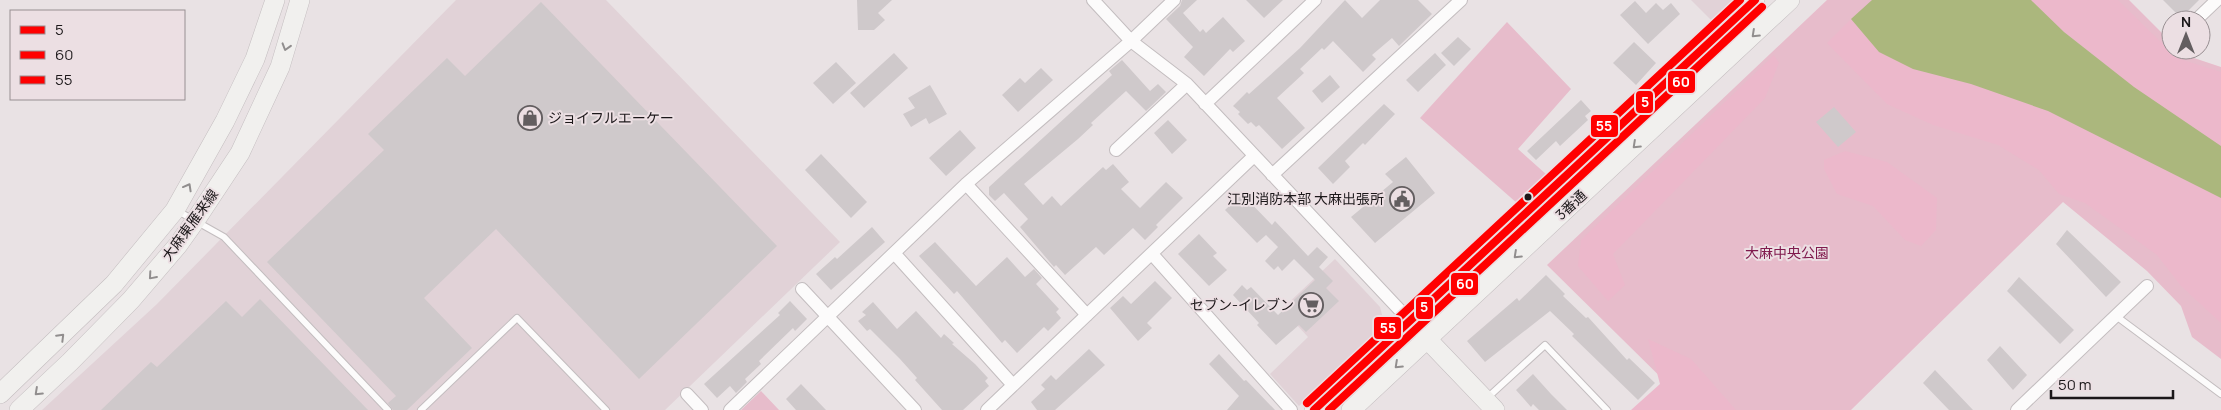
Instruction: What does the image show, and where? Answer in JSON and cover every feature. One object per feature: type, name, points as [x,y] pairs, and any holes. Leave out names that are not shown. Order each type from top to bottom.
[{"type":"street","name":"大麻東雁来線","points":[[0,394],[114,284],[175,210],[225,121],[255,59],[275,0]]},
{"type":"street","name":"大麻東雁来線","points":[[19,410],[131,300],[178,245],[195,221],[240,153],[280,67],[300,0]]},
{"type":"street","points":[[1093,0],[1131,41],[1187,84],[1408,321],[1490,405]]},
{"type":"street","points":[[730,410],[966,184],[1131,41],[1174,0]]},
{"type":"street","points":[[1205,104],[1314,0]]},
{"type":"street","points":[[1272,175],[1461,0]]},
{"type":"street","name":"3番通","points":[[1314,410],[1755,0]]},
{"type":"street","name":"3番通","points":[[1351,410],[1790,0]]},
{"type":"street","points":[[2206,10],[2217,0]]},
{"type":"street","points":[[1116,150],[1187,84]]},
{"type":"street","points":[[987,410],[1254,156]]},
{"type":"street","points":[[966,184],[1088,315]]},
{"type":"street","points":[[894,253],[1013,385]]},
{"type":"street","points":[[1152,254],[1291,410]]},
{"type":"street","points":[[2016,410],[2147,286]]},
{"type":"street","points":[[802,289],[915,410]]},
{"type":"street","points":[[687,394],[702,410]]},
{"type":"lane","points":[[175,210],[224,237],[388,410]]},
{"type":"lane","points":[[2116,316],[2221,394]]},
{"type":"lane","points":[[421,410],[517,318],[606,410]]},
{"type":"lane","points":[[1490,405],[1545,345],[1607,410]]},
{"type":"shaded area","name":"ジョイフルエーケー","points":[[456,0],[606,0],[840,242],[665,410],[42,410],[157,304]]},
{"type":"shaded area","points":[[1691,0],[1739,0],[1715,24]]},
{"type":"shaded area","points":[[1872,0],[2031,0],[2064,32],[2134,87],[2221,146],[2221,198],[2048,111],[1971,84],[1913,69],[1879,52],[1851,19]]},
{"type":"shaded area","points":[[2031,0],[2118,0],[2161,42],[2161,60],[2183,60],[2221,72],[2221,146],[2134,87],[2060,28]]},
{"type":"shaded area","points":[[1851,19],[1879,52],[1916,70],[1971,84],[2048,111],[2221,198],[2221,323],[2181,286],[2157,255],[2085,203],[2059,194],[2039,170],[1998,145],[1933,125],[1887,104],[1827,43]]},
{"type":"shaded area","points":[[1774,55],[1779,63],[1765,98],[1613,254],[1625,285],[1608,301],[1578,266],[1581,240]]},
{"type":"shaded area","points":[[1845,151],[1887,162],[1937,198],[1936,230],[1921,246],[1905,240],[1873,206],[1837,194],[1824,169],[1824,160]]},
{"type":"shaded area","points":[[1335,259],[1380,307],[1385,326],[1299,406],[1270,374],[1308,337],[1282,309]]},
{"type":"shaded area","points":[[1648,339],[1691,359],[1736,410],[1631,410],[1660,384]]},
{"type":"green space","name":"大麻中央公園","points":[[1827,0],[2129,0],[2161,32],[2161,60],[2200,60],[2221,67],[2221,359],[2192,337],[2181,306],[2147,271],[2063,202],[1851,410],[1694,410],[1547,265]]},
{"type":"green space","points":[[1507,22],[1571,89],[1518,149],[1547,175],[1518,204],[1420,118]]},
{"type":"green space","points":[[761,391],[779,410],[741,410]]},
{"type":"building","points":[[857,0],[892,0],[878,13],[885,20],[874,30],[858,30]]},
{"type":"building","points":[[1182,0],[1197,0],[1183,13],[1200,32],[1203,29],[1206,33],[1223,17],[1245,41],[1233,52],[1230,49],[1204,76],[1184,57],[1193,47],[1166,19],[1180,6]]},
{"type":"building","points":[[1246,0],[1283,0],[1264,18]]},
{"type":"building","points":[[1345,0],[1362,18],[1380,0],[1418,0],[1432,14],[1399,46],[1392,38],[1372,55],[1376,59],[1363,72],[1333,41],[1324,50],[1322,48],[1300,69],[1304,73],[1277,98],[1305,128],[1282,149],[1259,125],[1256,127],[1251,122],[1248,124],[1238,114],[1240,112],[1233,106],[1300,48]]},
{"type":"building","points":[[2163,0],[2199,0],[2189,10],[2173,10]]},
{"type":"building","points":[[1635,1],[1646,13],[1656,3],[1663,10],[1671,3],[1680,14],[1648,44],[1620,15]]},
{"type":"building","points":[[541,2],[777,246],[639,379],[496,229],[424,298],[472,348],[407,410],[393,410],[388,403],[396,396],[267,262],[384,150],[368,134],[447,58],[465,76]]},
{"type":"building","points":[[1458,37],[1471,49],[1454,66],[1441,53]]},
{"type":"building","points":[[1634,42],[1656,63],[1636,85],[1613,63]]},
{"type":"building","points":[[894,53],[908,68],[864,108],[850,93]]},
{"type":"building","points":[[1435,53],[1446,65],[1418,92],[1406,80]]},
{"type":"building","points":[[1122,60],[1150,91],[1158,84],[1166,92],[1146,111],[1126,91],[1091,123],[1093,125],[1078,139],[1024,184],[1043,205],[1052,196],[1061,206],[1103,167],[1106,170],[1113,164],[1129,182],[1121,189],[1140,208],[1166,182],[1183,198],[1156,225],[1158,227],[1145,240],[1133,228],[1104,255],[1096,247],[1065,275],[1056,265],[1054,267],[1020,227],[1028,219],[1004,193],[995,201],[989,195],[989,187],[1112,75],[1109,71]]},
{"type":"building","points":[[836,62],[856,83],[833,104],[813,83]]},
{"type":"building","points":[[1041,68],[1053,80],[1018,112],[1002,95],[1020,78],[1025,83]]},
{"type":"building","points":[[1330,75],[1340,87],[1322,103],[1312,91]]},
{"type":"building","points":[[930,85],[947,114],[929,124],[926,118],[911,127],[903,114],[915,108],[908,98]]},
{"type":"building","points":[[1581,100],[1591,111],[1585,116],[1588,120],[1560,146],[1556,141],[1536,160],[1527,151]]},
{"type":"building","points":[[1384,104],[1395,114],[1365,145],[1363,143],[1345,161],[1350,167],[1333,184],[1318,168]]},
{"type":"building","points":[[1834,107],[1856,132],[1838,147],[1816,122]]},
{"type":"building","points":[[1168,120],[1187,140],[1172,154],[1154,133]]},
{"type":"building","points":[[960,130],[976,148],[946,176],[929,158]]},
{"type":"building","points":[[821,154],[867,202],[851,218],[805,170]]},
{"type":"building","points":[[1406,157],[1435,193],[1375,243],[1351,217],[1393,182],[1385,174]]},
{"type":"building","points":[[1242,194],[1272,225],[1275,221],[1308,256],[1317,247],[1328,257],[1319,267],[1333,281],[1326,288],[1339,301],[1306,332],[1299,325],[1276,345],[1233,295],[1242,285],[1247,290],[1251,287],[1278,315],[1315,280],[1294,259],[1282,271],[1278,266],[1274,270],[1265,261],[1278,247],[1266,235],[1257,243],[1225,210]]},
{"type":"building","points":[[872,227],[885,242],[831,290],[816,274],[835,257],[837,259]]},
{"type":"building","points":[[2067,230],[2121,282],[2106,297],[2056,244]]},
{"type":"building","points":[[1199,234],[1217,253],[1213,256],[1227,270],[1209,286],[1178,254]]},
{"type":"building","points":[[935,242],[976,286],[1007,257],[1025,277],[1034,269],[1042,278],[1036,284],[1059,309],[1056,312],[1061,318],[1048,331],[1044,327],[1017,353],[1005,340],[1002,343],[957,291],[954,294],[919,256]]},
{"type":"building","points":[[1546,275],[1565,294],[1563,296],[1586,318],[1588,317],[1627,360],[1629,358],[1655,383],[1638,400],[1572,336],[1574,334],[1550,311],[1485,362],[1467,341],[1517,298],[1519,301]]},
{"type":"building","points":[[2019,277],[2074,330],[2060,344],[2007,291]]},
{"type":"building","points":[[1155,281],[1172,298],[1147,323],[1152,328],[1138,341],[1110,308],[1123,296],[1131,304]]},
{"type":"building","points":[[260,299],[368,410],[101,410],[151,362],[157,367],[226,301],[242,317]]},
{"type":"building","points":[[790,301],[807,319],[795,331],[793,328],[759,361],[761,364],[745,379],[747,382],[736,393],[730,386],[717,398],[704,384],[780,315],[778,313]]},
{"type":"building","points":[[873,302],[897,329],[916,311],[941,338],[944,334],[954,343],[952,344],[975,364],[988,378],[985,381],[989,386],[963,410],[942,410],[915,380],[917,378],[900,359],[870,329],[867,331],[858,321],[866,315],[862,312]]},
{"type":"building","points":[[2000,346],[2027,375],[2013,390],[1987,360]]},
{"type":"building","points":[[1089,349],[1105,365],[1055,410],[1037,410],[1031,402],[1045,389],[1041,385],[1051,375],[1056,380]]},
{"type":"building","points":[[1219,354],[1275,410],[1227,410],[1239,396],[1209,364]]},
{"type":"building","points":[[1935,370],[1973,410],[1949,410],[1923,383]]},
{"type":"building","points":[[1533,374],[1567,410],[1539,410],[1533,404],[1531,407],[1516,390]]},
{"type":"building","points":[[801,384],[826,410],[796,410],[786,399]]},
{"type":"transit line","name":"55","points":[[1307,403],[1740,0]]},
{"type":"transit line","name":"5","points":[[1314,410],[1755,0]]},
{"type":"transit line","name":"60","points":[[1329,410],[1762,7]]},
{"type":"place","name":"ジョイフルエーケー","points":[[530,118]]},
{"type":"place","name":"江別消防本部 大麻出張所","points":[[1402,199]]},
{"type":"place","name":"セブン-イレブン","points":[[1311,305]]}]
